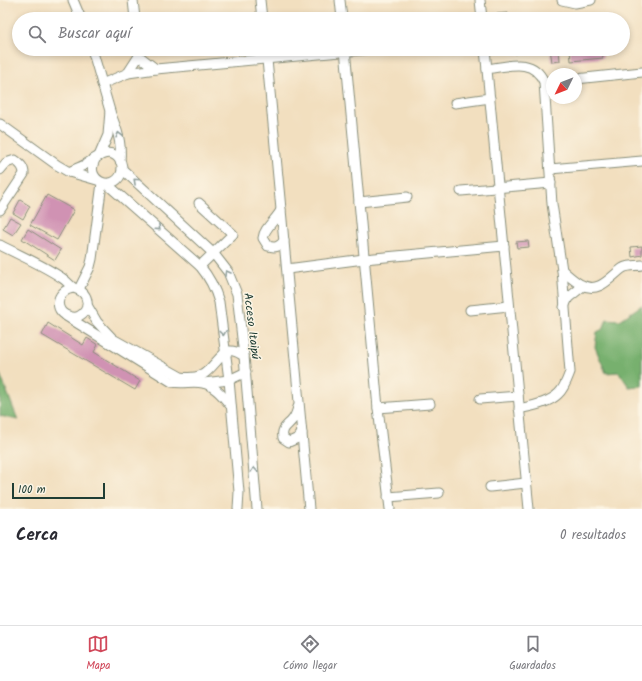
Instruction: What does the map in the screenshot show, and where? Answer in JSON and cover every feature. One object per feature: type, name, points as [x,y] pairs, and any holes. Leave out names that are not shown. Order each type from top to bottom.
[{"type":"street","points":[[72,0],[78,12]]},
{"type":"street","points":[[133,0],[134,12]]},
{"type":"street","points":[[260,0],[261,12]]},
{"type":"street","points":[[340,0],[341,12]]},
{"type":"street","points":[[480,0],[481,12]]},
{"type":"street","points":[[562,0],[575,3],[591,0]]},
{"type":"street","points":[[0,124],[57,166],[69,172],[102,182],[114,182],[121,174],[122,148],[94,56]]},
{"type":"street","points":[[128,73],[136,56]]},
{"type":"street","points":[[142,56],[156,68]]},
{"type":"street","points":[[102,84],[128,73],[250,56]]},
{"type":"street","points":[[266,56],[309,509]]},
{"type":"street","points":[[346,56],[378,408],[390,509]]},
{"type":"street","points":[[486,56],[529,509]]},
{"type":"street","points":[[487,69],[527,65],[535,68],[546,80]]},
{"type":"street","points":[[582,78],[642,72]]},
{"type":"street","points":[[455,103],[490,98]]},
{"type":"street","points":[[519,409],[551,399],[558,394],[565,385],[570,372],[562,270],[552,204],[549,104]]},
{"type":"street","points":[[110,111],[108,135],[93,163],[92,171],[102,182],[200,266],[208,275],[216,289],[229,380],[239,492],[238,509]]},
{"type":"street","points":[[69,172],[85,165],[97,157],[109,153],[114,155],[121,165]]},
{"type":"street","points":[[0,170],[6,162],[15,160],[24,170],[24,174],[0,210]]},
{"type":"street","points":[[550,169],[642,161]]},
{"type":"street","name":"Acceso Itaipú","points":[[121,165],[214,254],[228,272],[237,294],[246,372],[257,509]]},
{"type":"street","points":[[76,289],[90,267],[92,259],[102,182]]},
{"type":"street","points":[[461,191],[551,183]]},
{"type":"street","points":[[359,202],[407,197]]},
{"type":"street","points":[[199,203],[233,234],[200,266]]},
{"type":"street","points":[[281,210],[278,217],[265,232],[263,238],[268,246],[275,248],[284,241]]},
{"type":"street","points":[[0,245],[65,280],[86,296],[87,305],[97,322],[113,339],[180,377],[191,378],[202,375],[208,371],[225,352],[229,350],[244,356]]},
{"type":"street","points":[[287,269],[364,259],[504,246]]},
{"type":"street","points":[[562,270],[583,286],[590,287],[600,286],[625,267],[642,265]]},
{"type":"street","points":[[57,275],[61,294]]},
{"type":"street","points":[[564,307],[568,298],[583,286]]},
{"type":"street","points":[[76,289],[69,288],[61,294],[58,299],[59,308],[66,316],[172,382],[180,384],[229,380],[246,372]]},
{"type":"street","points":[[66,316],[75,318],[79,316],[83,313],[87,305]]},
{"type":"street","points":[[470,310],[510,306]]},
{"type":"street","points":[[204,383],[221,395],[230,404]]},
{"type":"street","points":[[480,399],[518,396]]},
{"type":"street","points":[[299,404],[293,419],[282,432],[283,438],[289,442],[298,438],[302,432]]},
{"type":"street","points":[[378,408],[430,404]]},
{"type":"street","points":[[490,487],[526,483]]},
{"type":"street","points":[[388,497],[439,493]]},
{"type":"green space","points":[[642,305],[642,386],[629,387],[619,372],[606,373],[595,347],[597,332],[603,329],[607,319],[620,320]]},
{"type":"green space","points":[[0,374],[18,420],[0,416]]},
{"type":"building","points":[[551,56],[560,56],[560,61],[552,62]]},
{"type":"building","points":[[571,56],[603,56],[603,58],[571,61]]},
{"type":"building","points":[[47,195],[74,210],[57,240],[30,225]]},
{"type":"building","points":[[20,200],[30,206],[23,219],[13,213]]},
{"type":"building","points":[[10,217],[21,223],[13,235],[3,229]]},
{"type":"building","points":[[28,229],[61,250],[55,260],[22,239]]},
{"type":"building","points":[[528,241],[529,247],[517,248],[516,242]]},
{"type":"building","points":[[642,246],[642,255],[632,257],[631,247]]},
{"type":"building","points":[[48,323],[83,345],[87,338],[98,345],[94,352],[140,381],[135,390],[42,335]]}]
